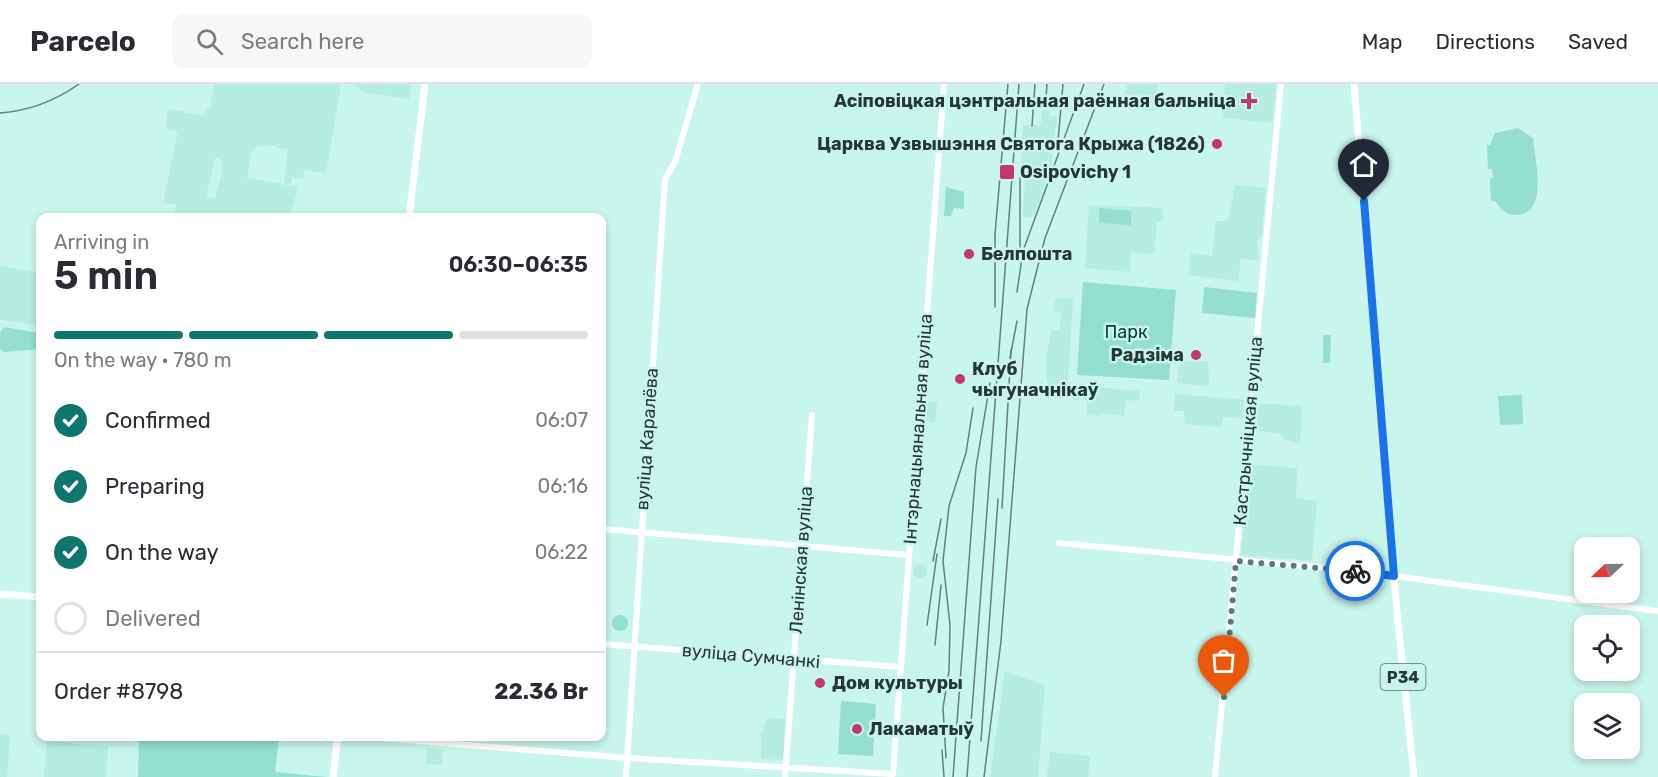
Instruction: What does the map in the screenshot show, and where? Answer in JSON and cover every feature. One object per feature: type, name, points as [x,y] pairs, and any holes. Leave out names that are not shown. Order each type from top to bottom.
[{"type":"main road","points":[[410,213],[425,84]]},
{"type":"main road","name":"Р34","points":[[1354,84],[1394,576],[1414,777]]},
{"type":"main road","points":[[0,594],[36,597]]},
{"type":"main road","points":[[333,777],[337,741]]},
{"type":"street","name":"вуліца Каралёва","points":[[626,777],[665,179],[675,162],[698,84]]},
{"type":"street","name":"Інтэрнацыянальная вуліца","points":[[786,768],[893,774],[944,84]]},
{"type":"street","name":"Кастрычніцкая вуліца","points":[[1215,777],[1281,84]]},
{"type":"street","name":"Ленінская вуліца","points":[[785,777],[812,415]]},
{"type":"street","points":[[606,529],[909,555]]},
{"type":"street","points":[[1059,543],[1394,576],[1658,611]]},
{"type":"street","name":"вуліца Сумчанкі","points":[[606,644],[900,667]]},
{"type":"street","points":[[418,741],[786,768]]},
{"type":"shaded area","points":[[214,84],[341,84],[326,173],[304,170],[303,179],[292,177],[291,184],[284,183],[288,149],[277,148],[276,142],[276,146],[258,146],[251,154],[247,178],[298,187],[290,213],[174,213],[176,205],[163,203],[178,131],[166,129],[168,109],[204,116],[206,109],[210,109]],"holes":[[[215,158],[221,159],[223,169],[215,198],[206,197]]]},
{"type":"shaded area","points":[[355,84],[411,84],[409,99],[363,92]]},
{"type":"shaded area","points":[[1128,84],[1158,84],[1155,111],[1118,108]]},
{"type":"shaded area","name":"Асіповіцкая цэнтральная раённая бальніца","points":[[1225,84],[1276,84],[1272,123],[1223,118]]},
{"type":"shaded area","points":[[1042,110],[1050,111],[1049,116],[1057,117],[1051,167],[1034,215],[1026,218],[1023,215],[1025,177],[1022,177],[1021,157],[1023,125],[1041,125]]},
{"type":"shaded area","points":[[1235,185],[1266,188],[1262,234],[1257,241],[1259,260],[1240,259],[1239,281],[1188,275],[1191,253],[1212,256],[1216,221],[1228,221]]},
{"type":"shaded area","points":[[1089,205],[1163,208],[1162,222],[1157,222],[1154,254],[1131,252],[1130,272],[1085,268]]},
{"type":"shaded area","points":[[0,266],[36,272],[36,324],[0,320]]},
{"type":"shaded area","points":[[1056,298],[1073,299],[1067,396],[1050,394],[1046,376],[1046,356],[1052,330],[1060,331],[1061,312],[1053,311]]},
{"type":"shaded area","points":[[1179,361],[1208,361],[1209,386],[1177,383]]},
{"type":"shaded area","points":[[1075,385],[1140,391],[1139,401],[1126,400],[1124,416],[1101,413],[1100,416],[1087,415],[1087,400],[1073,400]]},
{"type":"shaded area","points":[[1175,394],[1244,400],[1243,418],[1223,417],[1221,427],[1185,424],[1184,411],[1174,411]]},
{"type":"shaded area","points":[[927,401],[937,402],[935,423],[926,421]]},
{"type":"shaded area","points":[[1256,403],[1302,406],[1300,444],[1283,439],[1282,433],[1254,431]]},
{"type":"shaded area","points":[[1249,464],[1297,468],[1296,498],[1317,501],[1312,561],[1241,555]]},
{"type":"shaded area","points":[[920,564],[925,566],[927,571],[925,576],[920,578],[915,576],[913,571],[915,566]]},
{"type":"shaded area","points":[[1005,672],[1045,685],[1038,777],[990,777]]},
{"type":"shaded area","points":[[767,718],[785,719],[784,760],[761,759],[761,734]]},
{"type":"shaded area","points":[[0,734],[10,735],[7,777],[0,777]]},
{"type":"shaded area","points":[[47,741],[108,746],[106,777],[44,777]]},
{"type":"shaded area","points":[[427,748],[443,750],[442,765],[426,764]]},
{"type":"shaded area","points":[[1050,752],[1090,756],[1088,777],[1047,777]]},
{"type":"green space","points":[[1518,128],[1533,138],[1538,184],[1537,196],[1533,205],[1527,212],[1513,215],[1504,211],[1495,201],[1491,201],[1490,178],[1493,178],[1492,169],[1488,169],[1487,145],[1490,145],[1495,133]]},
{"type":"green space","points":[[946,187],[964,192],[964,209],[954,208],[951,216],[944,216]]},
{"type":"green space","points":[[1099,208],[1131,211],[1131,225],[1099,223]]},
{"type":"green space","name":"Парк","points":[[1083,282],[1176,290],[1169,380],[1077,375]]},
{"type":"green space","points":[[1204,287],[1257,293],[1255,318],[1202,313]]},
{"type":"green space","points":[[4,327],[36,332],[36,349],[4,352],[0,349],[0,333]]},
{"type":"green space","points":[[1323,335],[1331,335],[1330,363],[1323,363]]},
{"type":"green space","points":[[1522,395],[1523,424],[1500,425],[1498,396]]},
{"type":"green space","points":[[620,615],[626,617],[628,623],[626,629],[620,631],[614,629],[612,623],[614,617]]},
{"type":"green space","name":"Лакаматыў","points":[[841,701],[876,704],[873,756],[838,754]]},
{"type":"green space","points":[[139,741],[279,741],[275,772],[327,777],[138,777]]},
{"type":"railway","points":[[0,113],[41,104],[79,84]]},
{"type":"railway","points":[[995,307],[995,234],[1008,84]]},
{"type":"railway","points":[[967,777],[1019,84]]},
{"type":"railway","points":[[1032,126],[1035,84]]},
{"type":"railway","points":[[1046,97],[1047,84]]},
{"type":"railway","points":[[1058,141],[1063,84]]},
{"type":"railway","points":[[1017,292],[1023,251],[1084,84]]},
{"type":"railway","points":[[984,777],[1001,641],[1027,309],[1045,238],[1104,84]]},
{"type":"railway","points":[[1020,171],[1020,249]]},
{"type":"railway","points":[[1010,358],[1017,321]]},
{"type":"railway","points":[[1002,508],[1011,350]]},
{"type":"railway","points":[[953,777],[976,467],[990,383]]},
{"type":"railway","points":[[946,758],[943,708],[949,671],[950,625],[943,561],[949,506],[966,453],[973,408]]},
{"type":"railway","points":[[981,741],[998,499]]},
{"type":"railway","points":[[933,561],[941,519]]},
{"type":"railway","points":[[927,625],[937,554]]},
{"type":"railway","points":[[935,645],[941,585]]},
{"type":"railway","points":[[942,750],[944,777]]},
{"type":"way so far","points":[[1224,697],[1236,561],[1355,571]]},
{"type":"place","name":"Асіповіцкая цэнтральная раённая бальніца","points":[[1249,101]]},
{"type":"place","name":"Царква Узвышэння Святога Крыжа (1826)","points":[[1217,144]]},
{"type":"place","name":"Osipovichy 1","points":[[1007,172]]},
{"type":"place","name":"Белпошта","points":[[969,254]]},
{"type":"place","name":"Радзіма","points":[[1196,355]]},
{"type":"place","name":"Клуб чыгуначнікаў","points":[[960,379]]},
{"type":"place","name":"Дом культуры","points":[[820,683]]},
{"type":"place","name":"Лакаматыў","points":[[857,729]]},
{"type":"route","points":[[1355,571],[1394,576],[1364,201]]}]
